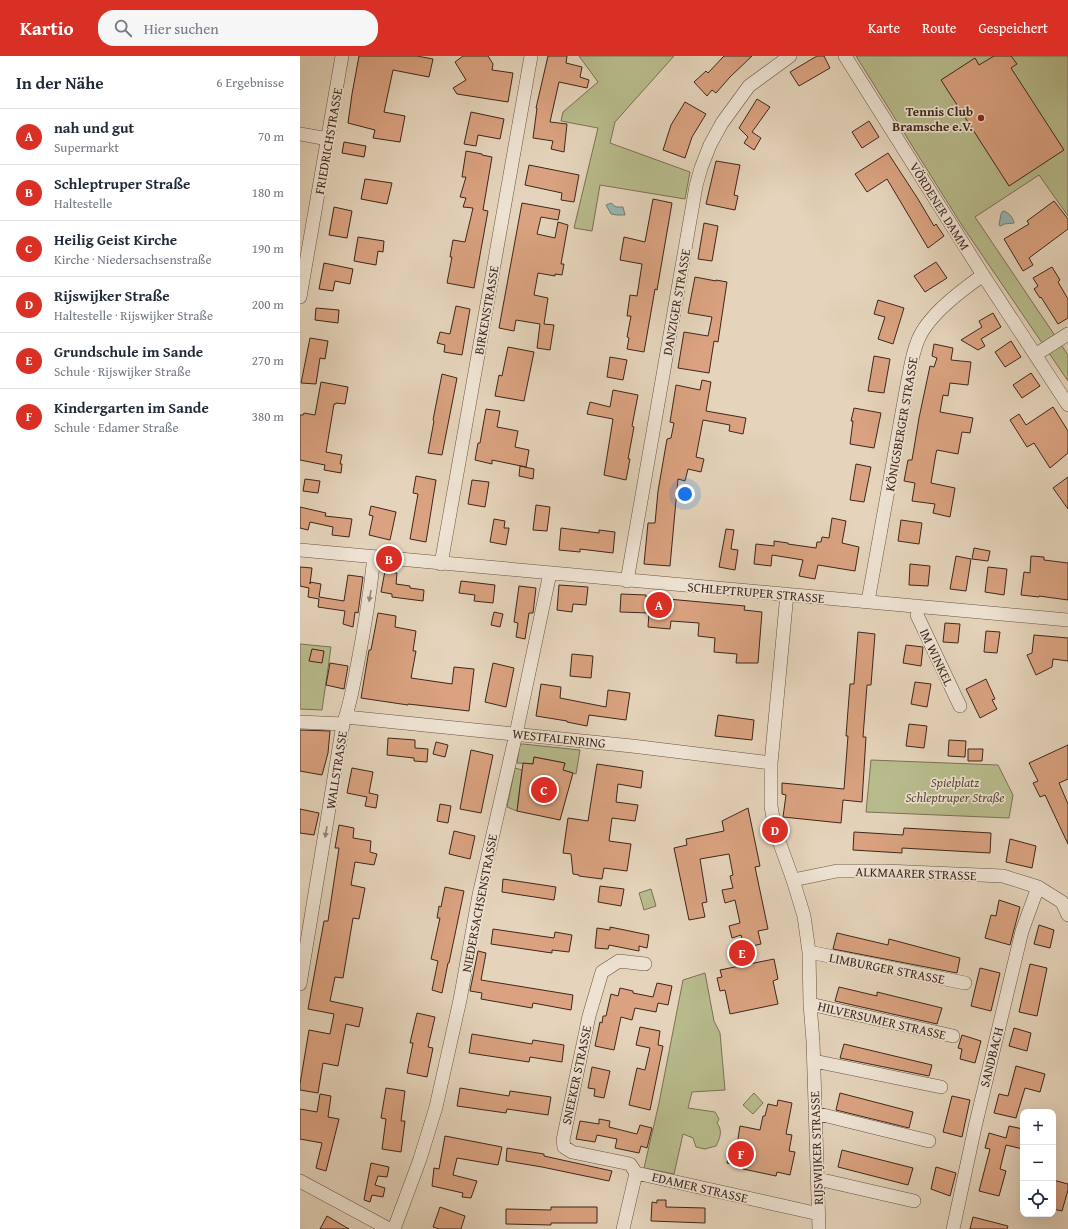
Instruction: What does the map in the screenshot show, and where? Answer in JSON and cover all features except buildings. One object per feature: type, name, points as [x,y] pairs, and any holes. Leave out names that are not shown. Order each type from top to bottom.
[{"type":"street","name":"FRIEDRICHSTRASSE","points":[[300,297],[342,56]]},
{"type":"street","name":"BIRKENSTRASSE","points":[[441,564],[531,56]]},
{"type":"street","name":"DANZIGER STRASSE","points":[[627,581],[695,194],[701,168],[710,145],[722,123],[749,86],[778,63],[790,56]]},
{"type":"street","name":"VÖRDENER DAMM","points":[[845,56],[1068,405]]},
{"type":"street","points":[[300,134],[328,139]]},
{"type":"street","name":"KÖNIGSBERGER STRASSE","points":[[868,602],[913,354],[918,340],[930,320],[983,274]]},
{"type":"street","points":[[1035,355],[1068,334]]},
{"type":"street","name":"SCHLEPTRUPER STRASSE","points":[[300,550],[1068,620]]},
{"type":"street","name":"WALLSTRASSE","points":[[300,984],[345,721],[366,620],[374,557]]},
{"type":"street","name":"NIEDERSACHSENSTRASSE","points":[[394,1229],[420,1159],[436,1107],[460,1000],[479,895],[516,734],[550,573]]},
{"type":"street","name":"RIJSWIJKER STRASSE","points":[[787,594],[771,762],[771,806],[775,830],[804,916],[809,952],[819,1229]]},
{"type":"street","name":"IM WINKEL","points":[[918,606],[917,615],[960,706]]},
{"type":"street","name":"WESTFALENRING","points":[[300,722],[345,721],[516,734],[771,762]]},
{"type":"street","name":"ALKMAARER STRASSE","points":[[793,880],[837,871],[885,871],[1003,876],[1038,887],[1062,902],[1068,915]]},
{"type":"street","name":"SANDBACH","points":[[953,1229],[974,1127],[1022,931],[1038,887]]},
{"type":"street","name":"LIMBURGER STRASSE","points":[[809,952],[965,983]]},
{"type":"street","name":"SNEEKER STRASSE","points":[[636,1173],[630,1164],[572,1152],[564,1147],[563,1140],[589,1016],[602,972],[619,961],[645,964]]},
{"type":"street","name":"HILVERSUMER STRASSE","points":[[810,1004],[953,1036]]},
{"type":"street","points":[[814,1061],[941,1087]]},
{"type":"street","points":[[815,1113],[929,1141]]},
{"type":"street","name":"EDAMER STRASSE","points":[[623,1229],[636,1173],[819,1214]]},
{"type":"street","points":[[818,1179],[914,1201]]},
{"type":"street","points":[[300,1181],[389,1229]]},
{"type":"green space","points":[[579,56],[674,56],[615,122],[610,143],[690,172],[685,199],[600,185],[592,231],[574,228],[598,128],[561,121],[563,112],[598,82]]},
{"type":"green space","name":"Tennis Club Bramsche e.V.","points":[[856,56],[1068,56],[1068,216],[1039,175],[975,217],[1068,355],[1068,381],[963,227]]},
{"type":"green space","points":[[300,644],[331,647],[322,710],[300,709]]},
{"type":"green space","points":[[520,744],[580,750],[576,774],[563,770],[565,763],[534,757],[533,764],[517,763]]},
{"type":"green space","name":"Spielplatz Schleptruper Straße","points":[[871,760],[998,765],[1013,795],[1009,818],[866,812]]},
{"type":"green space","points":[[515,768],[522,770],[517,811],[507,807]]},
{"type":"green space","points":[[651,889],[656,906],[644,910],[639,893]]},
{"type":"green space","points":[[705,973],[714,1021],[720,1033],[725,1090],[692,1092],[688,1108],[715,1112],[719,1119],[717,1123],[720,1129],[720,1137],[716,1146],[705,1149],[696,1147],[693,1138],[683,1134],[674,1174],[644,1168],[659,1103],[683,980]]},
{"type":"green space","points":[[754,1093],[763,1103],[753,1114],[743,1105]]},
{"type":"water","points":[[611,203],[616,207],[623,207],[625,215],[611,214],[606,205]]},
{"type":"water","points":[[1003,211],[1010,215],[1014,223],[1004,224],[1001,226],[999,225]]},
{"type":"place","name":"Tennis Club Bramsche e.V.","points":[[981,118]]},
{"type":"place","name":"Schleptruper Straße","points":[[389,559]]},
{"type":"place","name":"nah und gut","points":[[659,605]]},
{"type":"place","name":"Heilig Geist Kirche","points":[[544,790]]},
{"type":"place","name":"Rijswijker Straße","points":[[775,830]]},
{"type":"place","name":"Grundschule im Sande","points":[[742,953]]},
{"type":"place","name":"Kindergarten im Sande","points":[[741,1154]]}]
